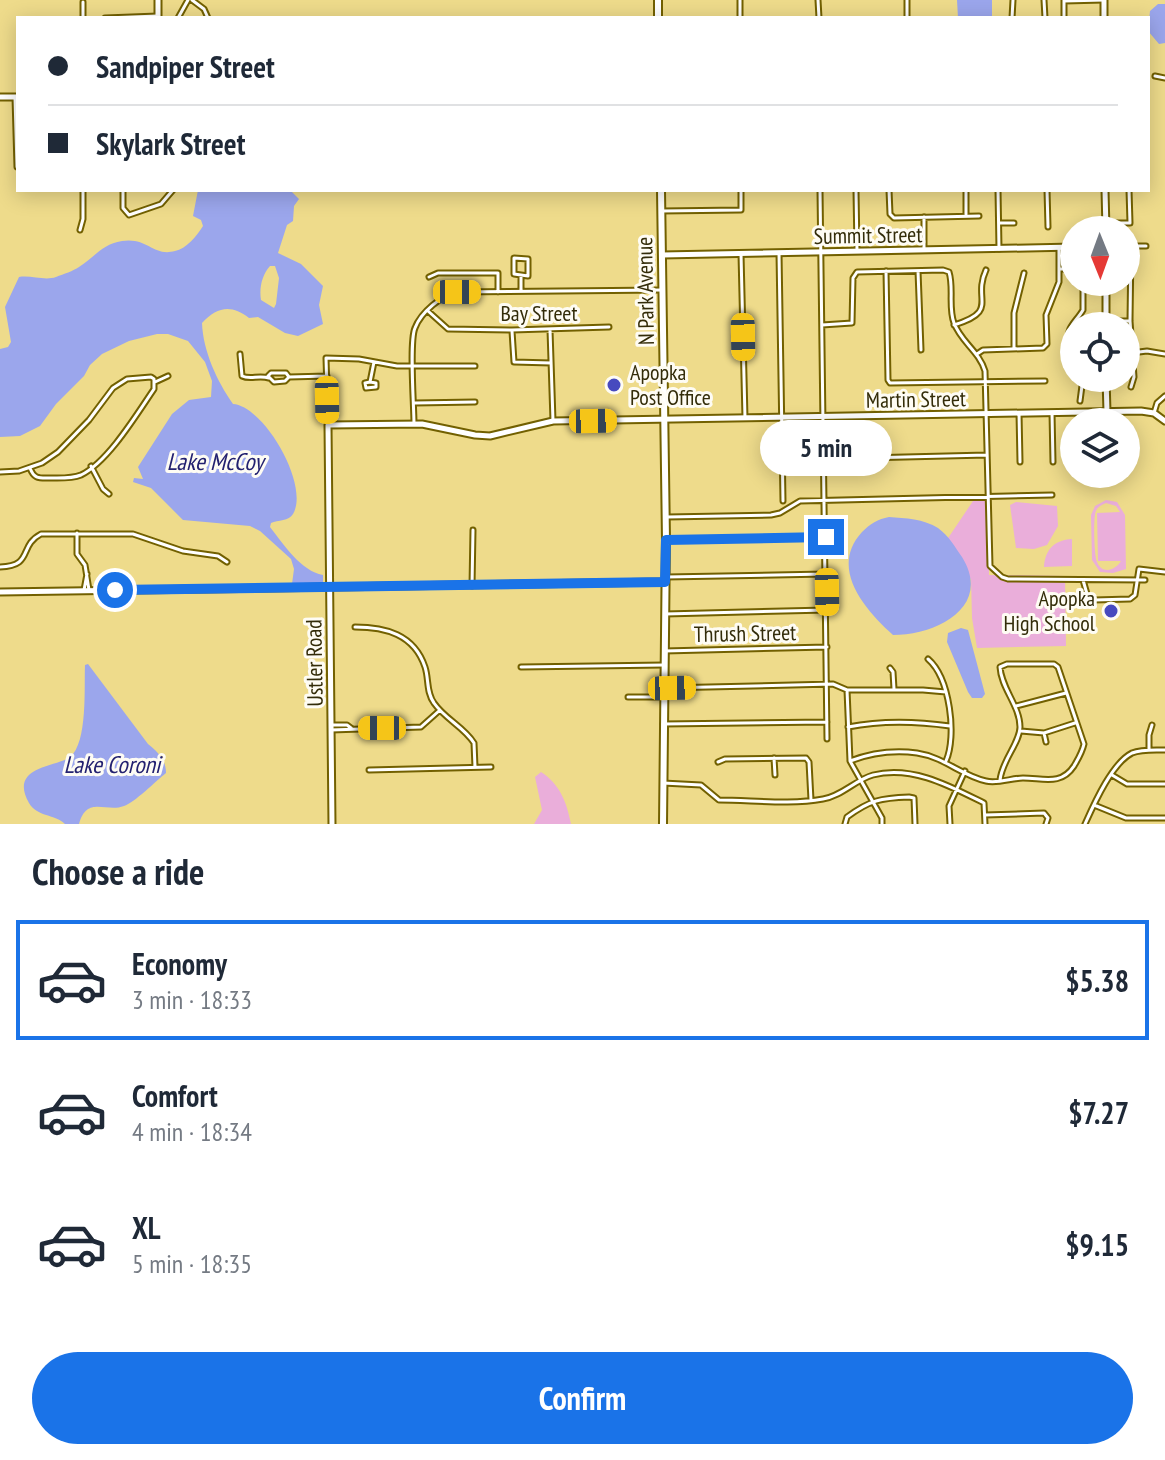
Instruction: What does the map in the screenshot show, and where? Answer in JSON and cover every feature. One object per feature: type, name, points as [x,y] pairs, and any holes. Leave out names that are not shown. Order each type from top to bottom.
[{"type":"main road","name":"N Park Avenue","points":[[661,192],[666,517],[663,824]]},
{"type":"street","points":[[190,0],[204,9],[207,16]]},
{"type":"street","points":[[1064,1],[1104,0]]},
{"type":"street","points":[[1155,76],[1165,78]]},
{"type":"street","points":[[0,97],[16,97]]},
{"type":"street","points":[[80,230],[83,192]]},
{"type":"street","points":[[123,192],[126,213],[134,215],[161,204],[171,192]]},
{"type":"street","points":[[661,211],[741,210],[741,192]]},
{"type":"street","points":[[820,192],[827,739]]},
{"type":"street","points":[[856,192],[857,251]]},
{"type":"street","points":[[889,192],[891,217],[979,216]]},
{"type":"street","points":[[966,192],[966,216]]},
{"type":"street","points":[[998,192],[999,249]]},
{"type":"street","points":[[1047,192],[1048,227]]},
{"type":"street","points":[[1105,192],[1106,216]]},
{"type":"street","points":[[1129,192],[1130,216]]},
{"type":"street","points":[[924,217],[924,250]]},
{"type":"street","points":[[999,223],[1014,223]]},
{"type":"street","points":[[1140,246],[1146,246]]},
{"type":"street","points":[[977,354],[983,350],[1043,348],[1047,344],[1046,315],[1059,282],[1059,247]]},
{"type":"street","name":"Summit Street","points":[[662,255],[1059,247]]},
{"type":"street","points":[[779,253],[783,501]]},
{"type":"street","points":[[741,254],[745,418]]},
{"type":"street","points":[[516,257],[526,258],[528,262],[529,275],[521,277],[513,272],[516,257]]},
{"type":"street","points":[[954,325],[974,319],[980,312],[986,270]]},
{"type":"street","points":[[822,325],[852,323],[855,274],[860,271],[949,272],[954,325],[962,340],[982,361],[986,381],[990,566],[1008,579],[1145,580]]},
{"type":"street","points":[[886,271],[890,383],[1045,381]]},
{"type":"street","points":[[918,271],[921,350]]},
{"type":"street","points":[[429,277],[438,273],[498,273],[498,292]]},
{"type":"street","points":[[1014,349],[1014,313],[1024,273]]},
{"type":"street","points":[[521,277],[521,291]]},
{"type":"street","points":[[414,424],[413,331],[428,311],[447,294],[663,290]]},
{"type":"street","name":"Bay Street","points":[[428,311],[448,329],[609,327]]},
{"type":"street","points":[[512,330],[514,362],[551,363]]},
{"type":"street","points":[[550,330],[553,421]]},
{"type":"street","points":[[1140,352],[1165,354]]},
{"type":"street","points":[[240,354],[242,376],[250,378],[257,375],[274,382],[285,381],[289,377],[327,376]]},
{"type":"street","name":"Ustler Road","points":[[332,824],[326,358],[374,362]]},
{"type":"street","points":[[370,382],[374,362],[413,367],[475,366]]},
{"type":"street","points":[[269,378],[276,372],[286,373],[289,377]]},
{"type":"street","points":[[155,382],[168,376]]},
{"type":"street","points":[[0,472],[30,468],[58,452],[121,382],[147,377],[155,382]]},
{"type":"street","points":[[30,468],[35,477],[78,476],[120,437],[154,389],[155,382]]},
{"type":"street","points":[[1080,401],[1081,392]]},
{"type":"street","points":[[1165,396],[1157,403],[1154,413],[1165,421]]},
{"type":"street","points":[[414,403],[475,402]]},
{"type":"street","points":[[1019,413],[1020,462]]},
{"type":"street","points":[[1052,413],[1053,462]]},
{"type":"street","name":"Martin Street","points":[[328,425],[414,424],[490,436],[553,421],[1060,413]]},
{"type":"street","name":"Martin Street","points":[[1140,413],[1154,413]]},
{"type":"street","points":[[823,459],[987,455]]},
{"type":"street","points":[[91,466],[109,494]]},
{"type":"street","points":[[666,517],[771,515],[800,501],[1052,495]]},
{"type":"street","points":[[472,586],[473,530]]},
{"type":"street","points":[[77,533],[77,554],[85,565],[87,591]]},
{"type":"street","points":[[0,567],[20,564],[36,536],[77,533],[133,534],[183,551],[218,556],[227,562]]},
{"type":"street","points":[[666,540],[826,537]]},
{"type":"street","points":[[1083,580],[1089,597],[1101,600],[1133,598],[1139,569],[1165,572]]},
{"type":"street","points":[[0,592],[472,586],[826,574]]},
{"type":"street","points":[[665,614],[827,610]]},
{"type":"street","points":[[355,627],[385,628],[411,644],[425,667],[430,694],[440,710],[472,739],[475,767]]},
{"type":"street","name":"Thrush Street","points":[[664,651],[827,647]]},
{"type":"street","points":[[928,659],[935,665],[946,692],[952,745],[946,761]]},
{"type":"street","points":[[850,761],[876,753],[903,752],[931,756],[989,782],[1027,778],[1051,781],[1069,773],[1084,744],[1058,667],[1054,664],[1002,665],[1002,678],[1021,731],[1001,767],[1000,780]]},
{"type":"street","points":[[521,667],[664,665]]},
{"type":"street","points":[[890,668],[894,689]]},
{"type":"street","points":[[664,688],[833,684],[847,690],[946,692]]},
{"type":"street","points":[[847,690],[850,761],[882,818],[882,824]]},
{"type":"street","points":[[1014,706],[1066,693]]},
{"type":"street","points":[[628,697],[664,697]]},
{"type":"street","points":[[331,728],[421,727],[440,710]]},
{"type":"street","points":[[848,727],[914,720],[950,726]]},
{"type":"street","points":[[663,724],[827,722]]},
{"type":"street","points":[[1021,731],[1044,733],[1076,722]]},
{"type":"street","points":[[1149,750],[1152,725]]},
{"type":"street","points":[[1044,733],[1046,742]]},
{"type":"street","points":[[1085,824],[1112,775],[1131,754],[1165,750]]},
{"type":"street","points":[[774,758],[775,775]]},
{"type":"street","points":[[718,762],[725,759],[808,759],[811,800]]},
{"type":"street","points":[[369,770],[491,767]]},
{"type":"street","points":[[950,824],[949,806],[965,771]]},
{"type":"street","points":[[663,783],[701,785],[719,800],[811,800],[838,795],[878,775],[914,774],[984,803],[985,824]]},
{"type":"street","points":[[1112,775],[1127,784],[1165,784]]},
{"type":"street","points":[[845,824],[847,817],[881,798],[914,798],[915,824]]},
{"type":"street","points":[[1094,805],[1126,818],[1165,818]]},
{"type":"street","points":[[985,815],[1044,813],[1048,818],[1046,824]]},
{"type":"shaded area","points":[[1106,500],[1117,502],[1125,515],[1126,569],[1113,573],[1100,572],[1092,560],[1091,515],[1095,506]],"holes":[[[1106,503],[1116,506],[1120,512],[1097,513],[1098,561],[1121,561],[1113,569],[1105,570],[1099,566],[1096,558],[1095,514]]]},
{"type":"shaded area","points":[[973,501],[988,501],[989,575],[1065,576],[1066,646],[977,648],[971,579],[938,553]]},
{"type":"shaded area","points":[[1016,502],[1057,506],[1058,526],[1047,545],[1034,549],[1016,548],[1010,505]]},
{"type":"shaded area","points":[[1072,539],[1072,566],[1044,567],[1052,547],[1060,541]]},
{"type":"shaded area","points":[[541,772],[562,795],[571,824],[534,824],[542,810],[535,777]]},
{"type":"water","points":[[957,0],[992,0],[992,16],[958,16]]},
{"type":"water","points":[[1158,4],[1165,4],[1165,43],[1159,44],[1150,33],[1150,11]]},
{"type":"water","name":"Lake McCoy","points":[[198,192],[292,192],[299,199],[278,253],[301,264],[323,286],[319,305],[323,324],[298,336],[285,333],[258,317],[249,318],[230,309],[213,314],[202,323],[208,355],[227,395],[233,404],[258,418],[290,467],[297,501],[293,514],[271,523],[270,527],[300,563],[323,575],[323,584],[292,584],[294,569],[291,559],[260,531],[250,526],[183,520],[151,488],[133,482],[134,478],[143,479],[138,467],[172,414],[189,400],[211,397],[212,381],[205,362],[188,341],[168,334],[157,334],[129,341],[102,354],[40,426],[20,436],[0,437],[0,349],[8,347],[11,342],[5,307],[19,277],[56,277],[77,268],[109,245],[122,241],[138,242],[167,252],[179,250],[198,234],[203,226],[201,220],[193,216]],"holes":[[[270,266],[275,266],[279,278],[276,304],[274,308],[261,300],[260,291]]]},
{"type":"water","points":[[889,517],[933,525],[945,534],[962,557],[970,575],[970,590],[965,604],[942,624],[910,634],[893,635],[871,613],[854,587],[849,560],[853,546],[868,527]]},
{"type":"water","points":[[961,628],[968,630],[985,694],[982,698],[972,698],[968,692],[947,642],[948,633]]},
{"type":"water","name":"Lake Coroni","points":[[88,664],[161,757],[166,773],[128,804],[117,808],[92,807],[82,815],[79,824],[65,824],[32,808],[24,791],[25,782],[29,775],[70,757],[76,750],[85,700],[85,665]]},
{"type":"place","name":"Apopka Post Office","points":[[614,385]]},
{"type":"place","name":"Apopka High School","points":[[1111,611]]},
{"type":"route","points":[[115,590],[665,582],[666,540],[826,537]]}]
